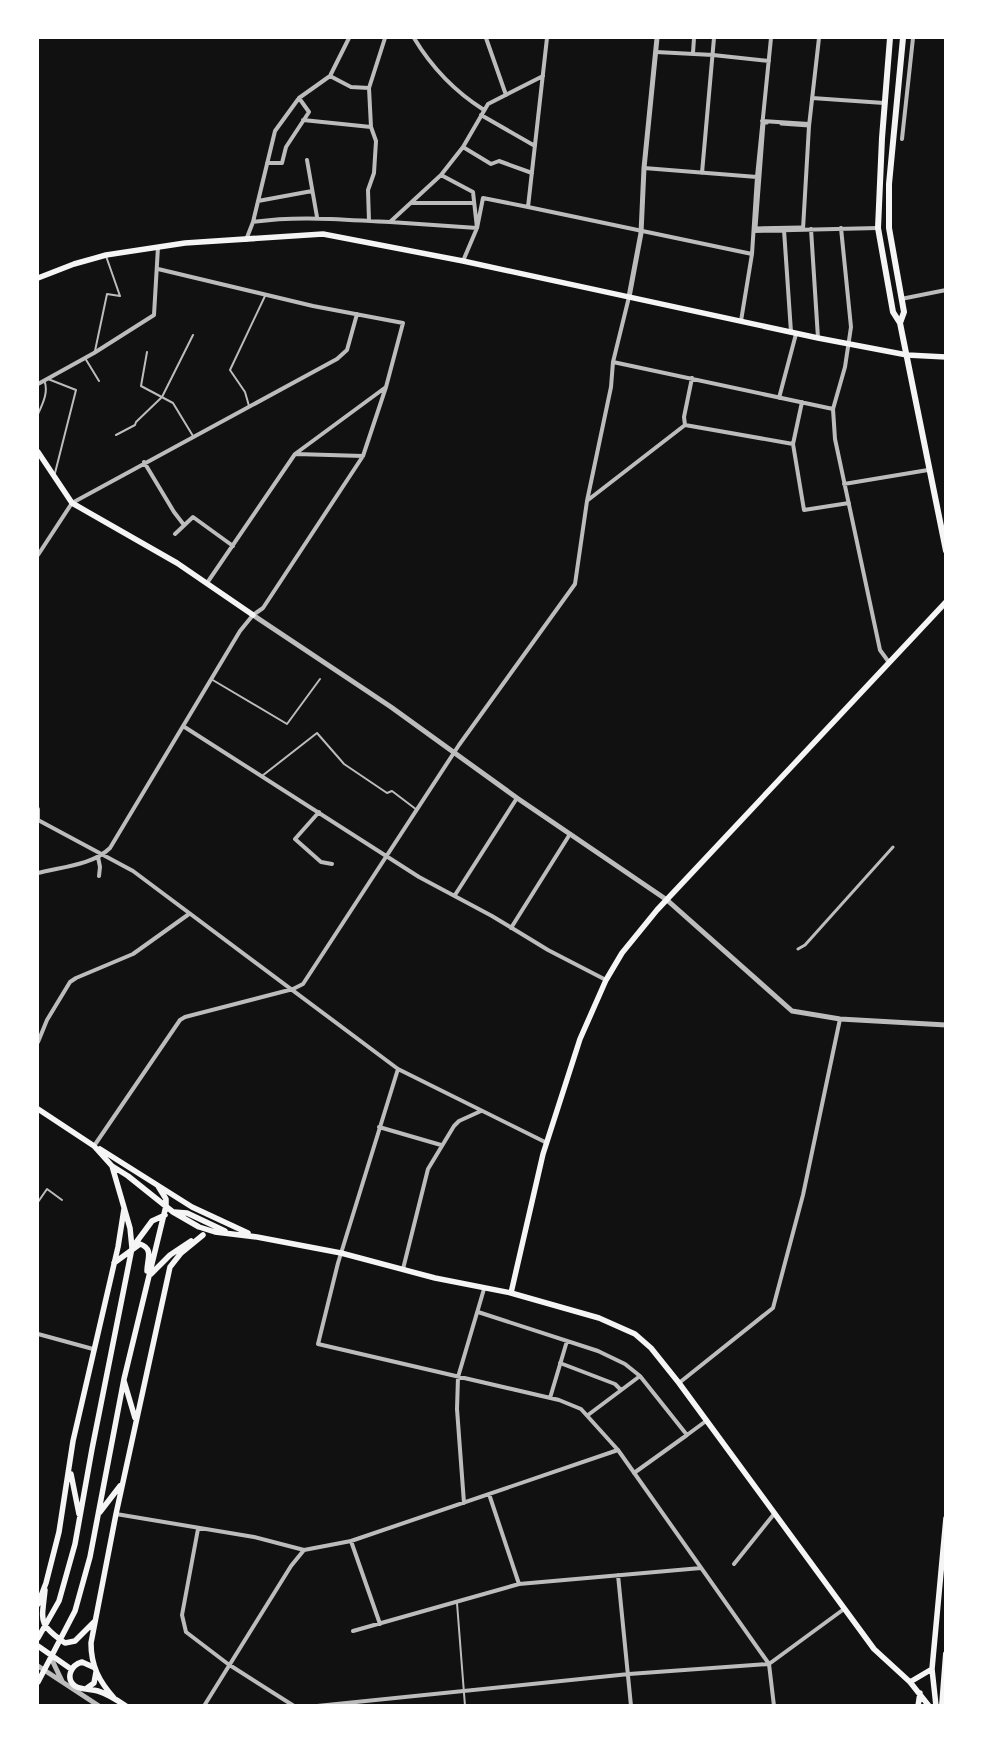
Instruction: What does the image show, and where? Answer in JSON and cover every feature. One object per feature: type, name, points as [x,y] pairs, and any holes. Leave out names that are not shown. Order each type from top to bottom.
[{"type":"main road","points":[[890,38],[884,103],[878,228],[893,312],[900,324],[907,355],[928,470],[946,551]]},
{"type":"main road","points":[[900,324],[904,312],[889,220],[889,184],[903,38]]},
{"type":"main road","points":[[38,278],[74,264],[106,255],[185,242],[246,240],[324,234],[463,261],[818,338],[907,355],[946,357]]},
{"type":"main road","points":[[38,452],[72,502],[207,583],[253,615]]},
{"type":"main road","points":[[511,1293],[547,1143],[580,1042],[606,980],[636,934],[946,602]]},
{"type":"main road","points":[[38,1109],[158,1186],[223,1223],[257,1237]]},
{"type":"main road","points":[[94,1146],[112,1166],[128,1176],[173,1212],[186,1221],[214,1232]]},
{"type":"main road","points":[[38,1638],[60,1602],[81,1521],[92,1449],[132,1248],[130,1228],[112,1166]]},
{"type":"main road","points":[[38,1682],[75,1611],[90,1557],[124,1379],[166,1206],[166,1200],[158,1186]]},
{"type":"main road","points":[[38,1604],[46,1582],[64,1509],[93,1349],[114,1263],[124,1207]]},
{"type":"main road","points":[[132,1248],[152,1221],[173,1212],[187,1213],[233,1233]]},
{"type":"main road","points":[[148,1278],[170,1255],[203,1235],[214,1232],[233,1233],[342,1253],[402,1270],[511,1293],[619,1325],[645,1342],[679,1383],[874,1649],[910,1682],[929,1706]]},
{"type":"main road","points":[[87,1688],[94,1682],[91,1643],[95,1621],[122,1483],[170,1267],[182,1253],[203,1235]]},
{"type":"main road","points":[[114,1263],[132,1248],[140,1244],[146,1246],[149,1250],[148,1278]]},
{"type":"main road","points":[[124,1379],[136,1419]]},
{"type":"main road","points":[[70,1470],[81,1521]]},
{"type":"main road","points":[[99,1514],[122,1483]]},
{"type":"main road","points":[[936,1706],[932,1669],[946,1518]]},
{"type":"main road","points":[[46,1582],[42,1619],[48,1631],[65,1643],[75,1641],[95,1621]]},
{"type":"main road","points":[[938,1614],[946,1611]]},
{"type":"main road","points":[[38,1646],[72,1669]]},
{"type":"main road","points":[[942,1706],[946,1654]]},
{"type":"main road","points":[[72,1669],[82,1662],[94,1669],[114,1698]]},
{"type":"main road","points":[[72,1669],[71,1682],[78,1687],[87,1688],[114,1698],[126,1706]]},
{"type":"main road","points":[[910,1682],[932,1669]]},
{"type":"main road","points":[[918,1706],[920,1693]]},
{"type":"street","points":[[246,240],[254,222],[275,131],[299,98],[330,76],[349,38]]},
{"type":"street","points":[[369,221],[368,190],[374,173],[376,141],[371,127],[369,88],[385,38]]},
{"type":"street","points":[[414,38],[436,70],[452,88],[484,110]]},
{"type":"street","points":[[486,38],[506,95]]},
{"type":"street","points":[[528,208],[547,38]]},
{"type":"street","points":[[94,1146],[180,1020],[185,1017],[293,989],[302,984],[455,754],[575,584],[587,501],[611,387],[613,362],[629,297],[641,233],[644,168],[657,38]]},
{"type":"street","points":[[693,53],[694,38]]},
{"type":"street","points":[[702,172],[714,38]]},
{"type":"street","points":[[741,321],[752,254],[757,177],[771,38]]},
{"type":"street","points":[[802,229],[809,125],[819,38]]},
{"type":"street","points":[[902,139],[912,38]]},
{"type":"street","points":[[656,52],[713,54],[769,61]]},
{"type":"street","points":[[330,76],[351,87],[369,88]]},
{"type":"street","points":[[390,222],[441,175],[463,147],[488,104],[543,76]]},
{"type":"street","points":[[267,163],[282,163],[286,146],[309,112],[299,98]]},
{"type":"street","points":[[812,98],[884,103]]},
{"type":"street","points":[[481,115],[535,146]]},
{"type":"street","points":[[304,120],[371,127]]},
{"type":"street","points":[[762,121],[809,125]]},
{"type":"street","points":[[809,125],[764,123],[756,228],[878,228]]},
{"type":"street","points":[[463,147],[491,164],[499,161],[532,173]]},
{"type":"street","points":[[307,160],[317,217]]},
{"type":"street","points":[[644,168],[757,177]]},
{"type":"street","points":[[441,175],[473,192],[477,228]]},
{"type":"street","points":[[258,200],[312,191]]},
{"type":"street","points":[[463,261],[477,228],[483,198],[641,233],[752,254]]},
{"type":"street","points":[[412,203],[473,203]]},
{"type":"street","points":[[254,222],[317,217],[477,228]]},
{"type":"street","points":[[841,228],[851,327],[849,344],[833,409],[835,439],[880,650],[888,662]]},
{"type":"street","points":[[754,231],[802,229]]},
{"type":"street","points":[[811,229],[818,338]]},
{"type":"street","points":[[779,398],[794,333],[784,230]]},
{"type":"street","points":[[38,384],[94,353],[154,315],[158,247]]},
{"type":"street","points":[[38,873],[98,857],[103,854],[124,826],[240,631],[253,615],[262,608],[364,456],[386,387],[402,323],[158,269]]},
{"type":"street","points":[[901,299],[946,290]]},
{"type":"street","points":[[38,555],[72,502],[337,359],[347,350],[357,314]]},
{"type":"street","points":[[613,362],[833,409]]},
{"type":"street","points":[[685,425],[684,416],[692,378]]},
{"type":"street","points":[[207,583],[295,454],[386,387]]},
{"type":"street","points":[[802,402],[793,444],[804,510],[849,503]]},
{"type":"street","points":[[587,501],[685,425],[793,444]]},
{"type":"street","points":[[295,454],[364,456]]},
{"type":"street","points":[[144,462],[184,525]]},
{"type":"street","points":[[844,484],[928,470]]},
{"type":"street","points":[[937,515],[946,514]]},
{"type":"street","points":[[175,534],[193,517],[233,546]]},
{"type":"street","points":[[253,615],[391,707],[517,798],[667,900],[792,1011],[840,1019],[946,1025]]},
{"type":"street","points":[[183,726],[386,856],[606,980]]},
{"type":"street","points":[[455,895],[517,798]]},
{"type":"street","points":[[38,809],[38,819],[133,871],[293,989],[336,1025],[398,1069],[481,1112],[547,1143]]},
{"type":"street","points":[[319,812],[295,839],[320,862],[332,864]]},
{"type":"street","points":[[511,928],[570,834]]},
{"type":"street","points":[[798,948],[805,945],[893,847]]},
{"type":"street","points":[[98,857],[99,876]]},
{"type":"street","points":[[38,1042],[47,1020],[70,982],[134,954],[189,914]]},
{"type":"street","points":[[679,1383],[773,1308],[803,1195],[840,1019]]},
{"type":"street","points":[[398,1069],[342,1253],[318,1344],[559,1400],[581,1409],[618,1450],[769,1664],[774,1706]]},
{"type":"street","points":[[402,1270],[428,1169],[440,1145],[459,1121],[481,1112]]},
{"type":"street","points":[[379,1127],[440,1145]]},
{"type":"street","points":[[464,1503],[457,1409],[458,1377],[484,1288]]},
{"type":"street","points":[[478,1312],[598,1351],[625,1364],[640,1376],[687,1435]]},
{"type":"street","points":[[38,1334],[93,1349]]},
{"type":"street","points":[[550,1398],[567,1341]]},
{"type":"street","points":[[560,1362],[614,1384],[622,1390]]},
{"type":"street","points":[[588,1415],[640,1376]]},
{"type":"street","points":[[634,1473],[706,1421]]},
{"type":"street","points":[[116,1514],[254,1537],[304,1550],[351,1541],[618,1450]]},
{"type":"street","points":[[489,1494],[519,1584]]},
{"type":"street","points":[[734,1564],[774,1514]]},
{"type":"street","points":[[198,1528],[182,1624],[190,1637],[294,1706]]},
{"type":"street","points":[[351,1541],[380,1624]]},
{"type":"street","points":[[204,1706],[228,1664],[291,1566],[304,1550]]},
{"type":"street","points":[[353,1631],[519,1584],[701,1568]]},
{"type":"street","points":[[618,1575],[631,1706]]},
{"type":"street","points":[[317,1706],[629,1674],[769,1664],[844,1609]]},
{"type":"street","points":[[51,1658],[62,1681]]},
{"type":"street","points":[[38,1666],[99,1706]]},
{"type":"lane","points":[[94,353],[107,294],[120,296],[106,255]]},
{"type":"lane","points":[[249,406],[245,392],[230,370],[266,294]]},
{"type":"lane","points":[[116,434],[135,425],[162,397],[193,335]]},
{"type":"lane","points":[[147,352],[141,386],[173,403],[194,436]]},
{"type":"lane","points":[[85,358],[99,381]]},
{"type":"lane","points":[[38,414],[44,400],[47,386],[46,379],[76,390],[54,477]]},
{"type":"lane","points":[[211,679],[287,724],[320,678]]},
{"type":"lane","points":[[262,776],[317,733],[344,764],[387,793],[392,791],[417,810]]},
{"type":"lane","points":[[38,1202],[47,1189],[62,1200]]},
{"type":"lane","points":[[457,1600],[465,1706]]},
{"type":"lane","points":[[38,1676],[44,1670]]}]
